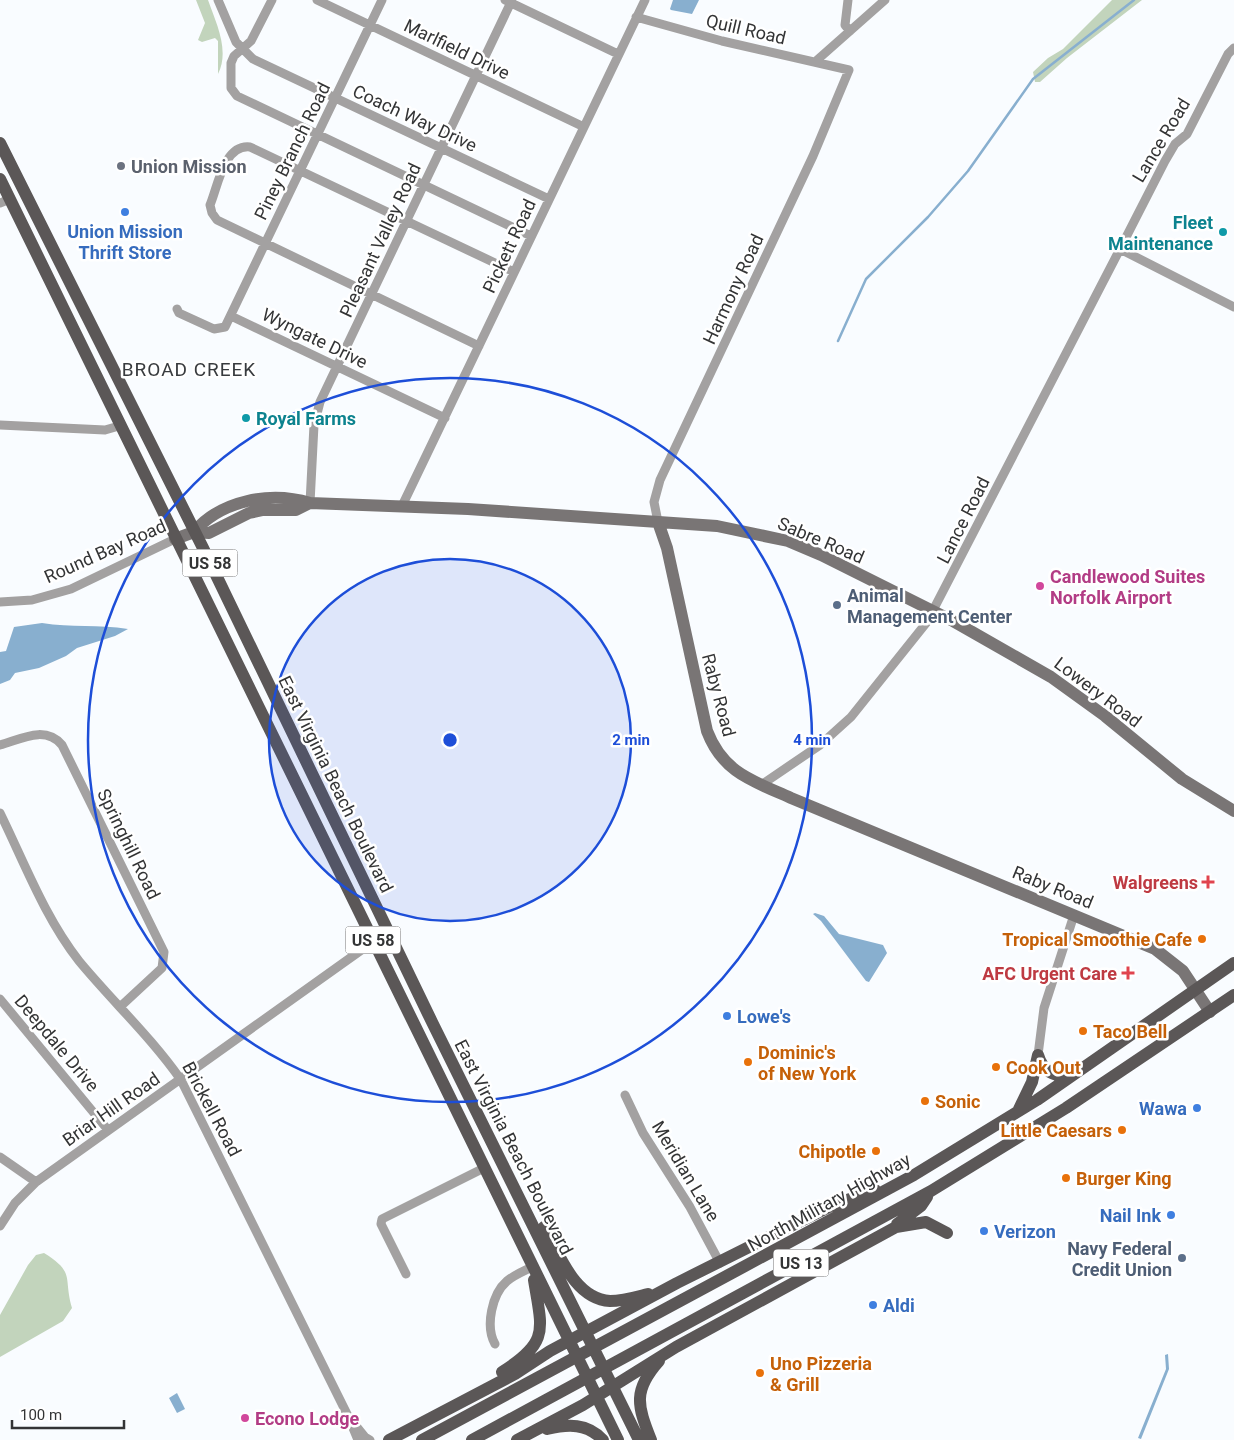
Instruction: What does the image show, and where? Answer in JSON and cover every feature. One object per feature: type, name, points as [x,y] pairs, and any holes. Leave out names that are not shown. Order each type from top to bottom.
[{"type":"main road","name":"East Virginia Beach Boulevard","points":[[0,143],[194,532],[432,1022],[640,1440]]},
{"type":"main road","name":"East Virginia Beach Boulevard","points":[[0,179],[5,201],[119,426],[374,941],[618,1440]]},
{"type":"main road","name":"North Military Highway","points":[[422,1440],[914,1175],[1016,1113],[1234,963]]},
{"type":"main road","name":"US 13","points":[[472,1440],[931,1191],[1066,1108],[1234,994]]},
{"type":"main road","points":[[1038,1055],[1040,1062],[1048,1072],[1070,1077]]},
{"type":"main road","points":[[1016,1113],[1032,1082],[1038,1055]]},
{"type":"main road","points":[[428,1418],[515,1374],[569,1341],[662,1291],[831,1206],[914,1175]]},
{"type":"main road","points":[[516,1189],[544,1227],[571,1275],[585,1291],[594,1296],[610,1300],[662,1291]]},
{"type":"main road","points":[[517,1440],[597,1396],[676,1346],[855,1251],[889,1230],[920,1206],[931,1191]]},
{"type":"main road","points":[[889,1230],[906,1224],[926,1222],[947,1233]]},
{"type":"main road","points":[[389,1440],[521,1360],[535,1345],[541,1327],[541,1318],[532,1267]]},
{"type":"main road","points":[[651,1440],[641,1413],[640,1390],[648,1374],[676,1346]]},
{"type":"main road","points":[[530,1433],[571,1424],[591,1430],[603,1440]]},
{"type":"street","points":[[218,0],[232,34],[242,50]]},
{"type":"street","points":[[272,0],[252,41],[234,56],[230,88],[233,92],[532,236]]},
{"type":"street","name":"Marlfield Drive","points":[[317,0],[584,127]]},
{"type":"street","name":"Piney Branch Road","points":[[231,316],[382,0]]},
{"type":"street","name":"Pickett Road","points":[[402,506],[644,0]]},
{"type":"street","points":[[848,0],[845,25],[850,31]]},
{"type":"street","points":[[816,61],[885,0]]},
{"type":"street","points":[[509,1],[618,54]]},
{"type":"street","name":"Pleasant Valley Road","points":[[310,503],[317,411],[476,76],[509,1]]},
{"type":"street","name":"Quill Road","points":[[636,17],[722,41],[849,70]]},
{"type":"street","name":"Lance Road","points":[[762,785],[820,745],[851,717],[934,612],[1165,161],[1175,144],[1187,134],[1213,82],[1234,48]]},
{"type":"street","name":"Coach Way Drive","points":[[242,50],[253,59],[549,199]]},
{"type":"street","name":"Harmony Road","points":[[658,522],[654,502],[660,480],[809,163],[849,70]]},
{"type":"street","points":[[479,346],[214,217],[210,208],[230,155],[238,148],[250,147],[514,272]]},
{"type":"street","points":[[1120,250],[1234,307]]},
{"type":"street","points":[[177,310],[179,313],[216,330],[224,327],[231,316]]},
{"type":"street","name":"Wyngate Drive","points":[[231,316],[445,418]]},
{"type":"street","points":[[0,425],[105,430],[119,426]]},
{"type":"street","points":[[194,532],[209,533],[249,513],[263,510],[296,510],[310,503],[402,506],[658,522]]},
{"type":"street","name":"Sabre Road","points":[[658,522],[717,526],[788,541],[821,555],[934,612]]},
{"type":"street","name":"Raby Road","points":[[658,522],[667,548],[707,731],[712,745],[726,764],[762,785],[1155,949],[1168,956],[1183,971],[1210,1012]]},
{"type":"street","name":"Round Bay Road","points":[[0,602],[32,600],[71,589],[175,539],[194,532]]},
{"type":"street","name":"Lowery Road","points":[[934,612],[1052,677],[1105,716],[1182,779],[1234,811]]},
{"type":"street","name":"Springhill Road","points":[[0,745],[40,733],[52,736],[62,745],[164,952],[162,968],[121,1006]]},
{"type":"street","name":"Brickell Road","points":[[0,813],[65,941],[80,961],[156,1047],[181,1080],[348,1416],[358,1440]]},
{"type":"street","points":[[1038,1055],[1044,1008],[1074,915]]},
{"type":"street","name":"Briar Hill Road","points":[[0,1226],[15,1203],[36,1182],[374,941]]},
{"type":"street","name":"Deepdale Drive","points":[[0,999],[108,1130]]},
{"type":"street","name":"Meridian Lane","points":[[625,1095],[643,1133],[690,1207],[720,1262]]},
{"type":"street","points":[[0,1157],[36,1182]]},
{"type":"street","points":[[406,1274],[381,1224],[382,1219],[484,1168]]},
{"type":"street","points":[[494,1344],[489,1322],[498,1293],[508,1280],[532,1267]]},
{"type":"street","name":"Brickell Road","points":[[348,1416],[370,1440]]},
{"type":"green space","points":[[196,0],[208,0],[221,37],[223,56],[218,74],[218,41],[215,38],[202,42],[198,40],[205,23]]},
{"type":"green space","points":[[1112,0],[1142,0],[1067,58],[1040,82],[1035,82],[1033,72],[1048,58],[1063,49]]},
{"type":"green space","points":[[44,1253],[65,1271],[72,1308],[63,1321],[0,1357],[0,1315],[28,1265],[36,1255]]},
{"type":"water","points":[[673,0],[699,0],[692,14],[671,10]]},
{"type":"water","points":[[42,623],[128,629],[115,636],[77,648],[66,656],[39,668],[15,673],[10,680],[0,684],[0,652],[6,651],[14,627]]},
{"type":"water","points":[[813,914],[824,916],[839,934],[883,945],[887,953],[869,982],[866,981],[821,921]]},
{"type":"water","points":[[1168,1354],[1169,1369],[1141,1439],[1138,1438],[1166,1369],[1165,1355]]},
{"type":"water","points":[[177,1393],[185,1409],[177,1413],[169,1398]]},
{"type":"waterway","points":[[838,341],[866,279],[928,217],[968,171],[1033,79],[1134,0]]},
{"type":"place","name":"Union Mission","points":[[121,166]]},
{"type":"place","name":"Union Mission Thrift Store","points":[[125,212]]},
{"type":"place","name":"Fleet Maintenance","points":[[1223,232]]},
{"type":"place","name":"Royal Farms","points":[[246,418]]},
{"type":"place","name":"Candlewood Suites Norfolk Airport","points":[[1040,586]]},
{"type":"place","name":"Animal Management Center","points":[[837,605]]},
{"type":"place","name":"Walgreens","points":[[1208,882]]},
{"type":"place","name":"Tropical Smoothie Cafe","points":[[1202,939]]},
{"type":"place","name":"AFC Urgent Care","points":[[1128,973]]},
{"type":"place","name":"Lowe's","points":[[727,1016]]},
{"type":"place","name":"Taco Bell","points":[[1083,1031]]},
{"type":"place","name":"Dominic's of New York","points":[[748,1062]]},
{"type":"place","name":"Cook Out","points":[[996,1067]]},
{"type":"place","name":"Sonic","points":[[925,1101]]},
{"type":"place","name":"Wawa","points":[[1197,1108]]},
{"type":"place","name":"Little Caesars","points":[[1122,1130]]},
{"type":"place","name":"Chipotle","points":[[876,1151]]},
{"type":"place","name":"Burger King","points":[[1066,1178]]},
{"type":"place","name":"Nail Ink","points":[[1171,1215]]},
{"type":"place","name":"Verizon","points":[[984,1231]]},
{"type":"place","name":"Navy Federal Credit Union","points":[[1182,1258]]},
{"type":"place","name":"Aldi","points":[[873,1305]]},
{"type":"place","name":"Uno Pizzeria & Grill","points":[[760,1373]]},
{"type":"place","name":"Econo Lodge","points":[[245,1418]]},
{"type":"district","name":"BROAD CREEK","points":[[189,369]]}]
